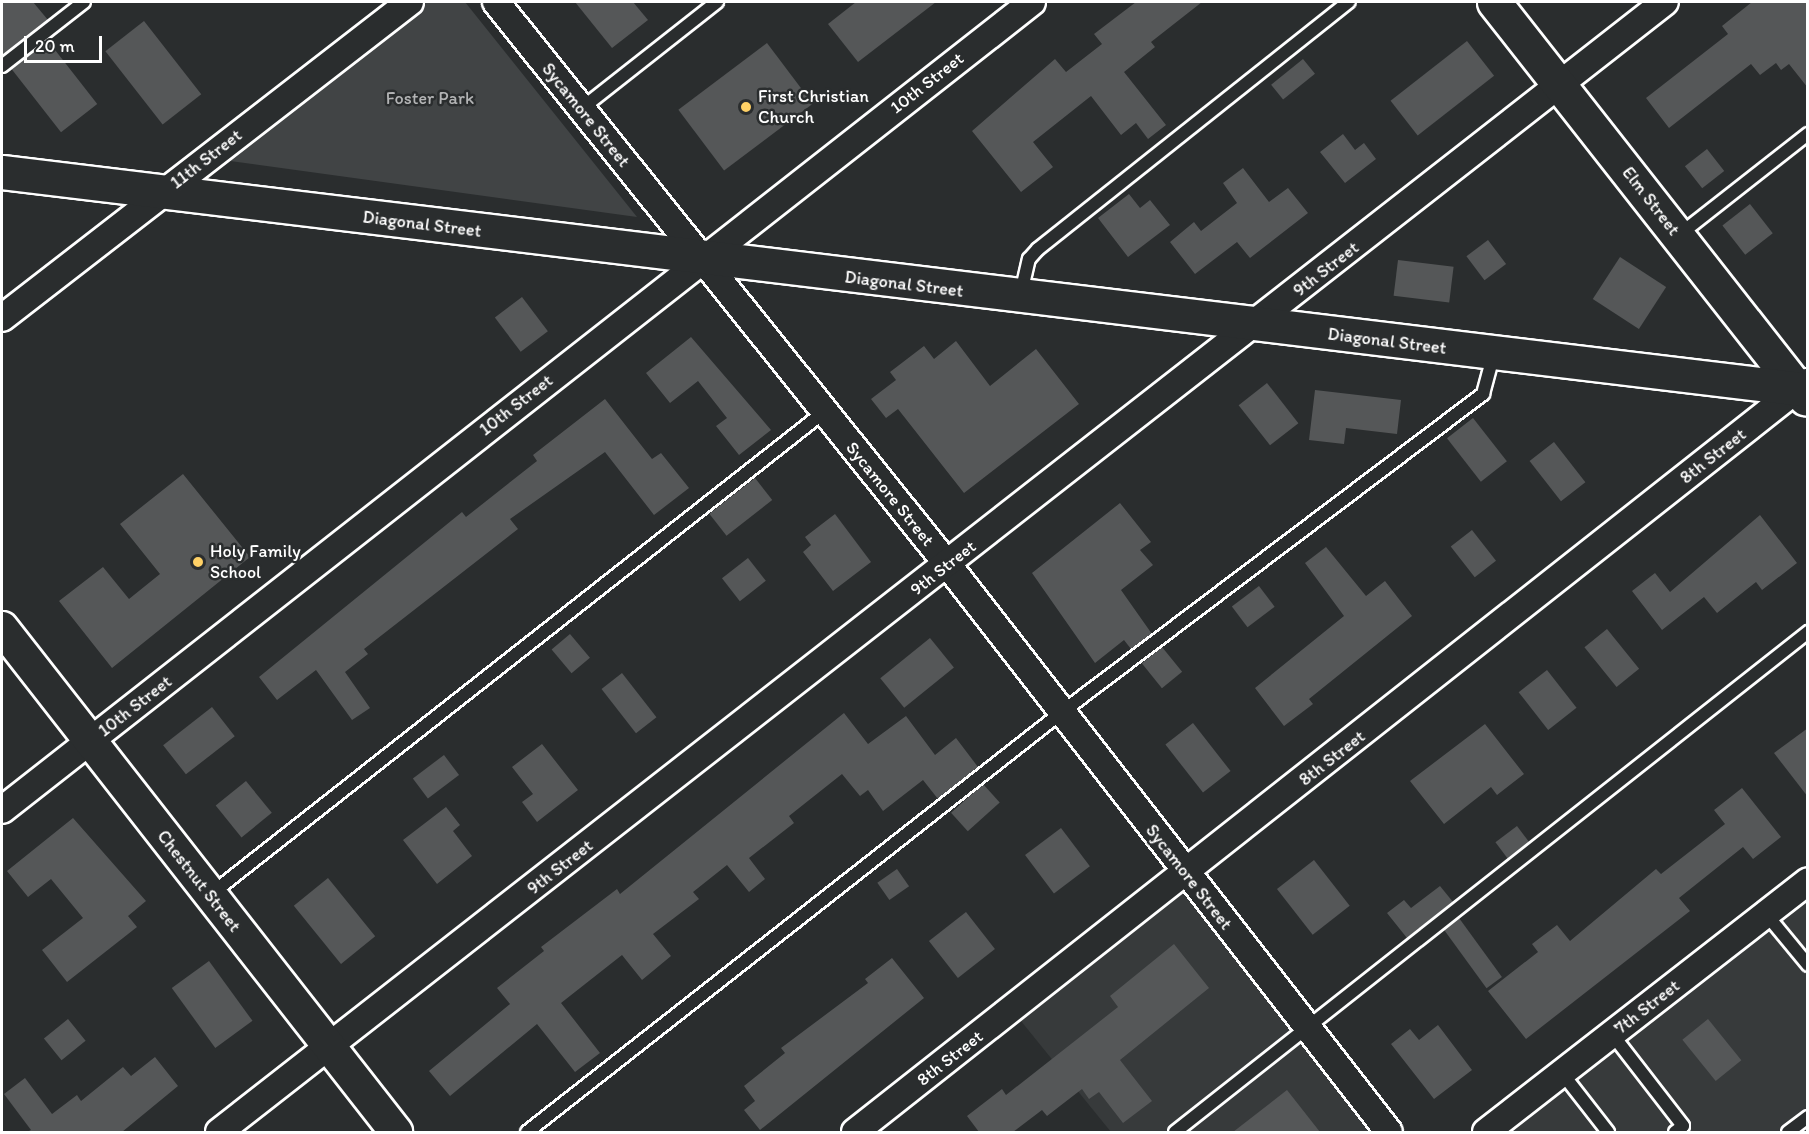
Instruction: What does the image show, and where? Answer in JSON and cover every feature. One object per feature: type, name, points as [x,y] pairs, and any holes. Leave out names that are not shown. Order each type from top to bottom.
[{"type":"main road","name":"Elm Street","points":[[1494,2],[1678,236],[1805,391]]},
{"type":"main road","name":"Diagonal Street","points":[[2,172],[701,259],[1805,391]]},
{"type":"street","name":"11th Street","points":[[2,318],[410,2]]},
{"type":"street","name":"Sycamore Street","points":[[496,2],[948,564],[1389,1132]]},
{"type":"street","name":"10th Street","points":[[2,810],[701,259],[1032,2]]},
{"type":"street","name":"9th Street","points":[[219,1132],[1254,326],[1665,2]]},
{"type":"street","name":"8th Street","points":[[855,1132],[1805,391]]},
{"type":"street","name":"Chestnut Street","points":[[2,628],[396,1132]]},
{"type":"street","name":"7th Street","points":[[1486,1132],[1808,881]]},
{"type":"lane","points":[[2,66],[84,2]]},
{"type":"lane","points":[[581,109],[717,2]]},
{"type":"lane","points":[[1020,297],[1029,259],[1038,249],[1348,2]]},
{"type":"lane","points":[[1678,236],[1808,134]]},
{"type":"lane","points":[[527,1132],[1062,712],[1483,394],[1494,354]]},
{"type":"lane","points":[[210,894],[824,412]]},
{"type":"lane","points":[[1175,1132],[1808,632]]},
{"type":"lane","points":[[1766,914],[1805,958]]},
{"type":"lane","points":[[1612,1034],[1683,1126],[1675,1132]]},
{"type":"lane","points":[[1562,1073],[1608,1132]]},
{"type":"lane","points":[[1788,1132],[1808,1118]]},
{"type":"shaded area","points":[[1186,873],[1389,1132],[1111,1132],[1012,1010]]},
{"type":"shaded area","points":[[1807,899],[1807,1132],[1490,1132]]},
{"type":"green space","name":"Foster Park","points":[[410,2],[465,2],[637,217],[208,158]]},
{"type":"building","points":[[2,2],[33,2],[48,20],[2,56]]},
{"type":"building","points":[[575,2],[633,2],[648,20],[612,48]]},
{"type":"building","points":[[856,2],[936,2],[858,62],[828,24]]},
{"type":"building","points":[[1136,2],[1202,2],[1151,42],[1155,47],[1124,72],[1166,125],[1148,139],[1136,123],[1121,135],[1091,96],[1033,142],[1053,167],[1021,192],[972,131],[1055,59],[1066,72],[1102,44],[1094,34]]},
{"type":"building","points":[[1752,2],[1808,2],[1808,88],[1789,64],[1781,70],[1776,63],[1760,75],[1751,64],[1669,128],[1646,98],[1728,34],[1722,26]]},
{"type":"building","points":[[144,21],[201,94],[163,124],[105,51]]},
{"type":"building","points":[[48,41],[97,104],[61,132],[12,69]]},
{"type":"building","points":[[1467,41],[1494,76],[1418,135],[1391,101]]},
{"type":"building","name":"First Christian Church","points":[[767,43],[813,104],[724,170],[678,110]]},
{"type":"building","points":[[1303,59],[1315,74],[1283,100],[1271,85]]},
{"type":"building","points":[[1343,134],[1355,150],[1364,143],[1376,159],[1345,183],[1320,152]]},
{"type":"building","points":[[1707,149],[1724,171],[1702,188],[1685,166]]},
{"type":"building","points":[[1243,168],[1269,202],[1288,188],[1308,213],[1250,258],[1237,242],[1195,274],[1170,242],[1194,222],[1201,231],[1237,203],[1223,183]]},
{"type":"building","points":[[1129,194],[1140,208],[1150,200],[1170,225],[1128,257],[1098,218]]},
{"type":"building","points":[[1750,204],[1773,233],[1745,255],[1722,226]]},
{"type":"building","points":[[1488,240],[1506,264],[1484,280],[1466,256]]},
{"type":"building","points":[[1620,257],[1666,287],[1639,329],[1593,299]]},
{"type":"building","points":[[1398,260],[1454,267],[1449,303],[1394,296]]},
{"type":"building","points":[[522,297],[548,331],[521,352],[495,317]]},
{"type":"building","points":[[691,337],[771,430],[739,455],[716,426],[727,418],[698,381],[670,403],[646,373]]},
{"type":"building","points":[[956,341],[990,386],[1036,349],[1079,404],[964,493],[898,409],[886,418],[871,399],[896,380],[890,372],[924,346],[934,359]]},
{"type":"building","points":[[1267,383],[1298,423],[1270,445],[1239,405]]},
{"type":"building","points":[[1315,390],[1401,400],[1397,434],[1346,428],[1344,444],[1309,440]]},
{"type":"building","points":[[605,399],[652,459],[661,453],[689,488],[654,515],[605,452],[510,519],[518,529],[364,649],[368,654],[345,672],[370,708],[352,720],[316,670],[277,700],[259,677],[462,512],[466,517],[537,461],[533,455]]},
{"type":"building","points":[[1473,418],[1507,461],[1481,482],[1447,438]]},
{"type":"building","points":[[1554,442],[1585,482],[1561,501],[1530,461]]},
{"type":"building","name":"Holy Family School","points":[[183,474],[250,557],[112,668],[59,601],[103,567],[129,599],[160,574],[120,524]]},
{"type":"building","points":[[755,478],[772,500],[727,536],[709,514]]},
{"type":"building","points":[[1120,503],[1151,542],[1140,550],[1153,565],[1121,590],[1152,634],[1131,649],[1124,640],[1095,663],[1032,573]]},
{"type":"building","points":[[835,514],[871,562],[833,591],[803,552],[811,545],[805,537]]},
{"type":"building","points":[[1760,515],[1797,563],[1762,590],[1756,582],[1717,613],[1704,597],[1662,630],[1632,591],[1655,573],[1670,592]]},
{"type":"building","points":[[1472,530],[1496,561],[1475,577],[1451,547]]},
{"type":"building","points":[[1326,547],[1366,596],[1385,581],[1412,616],[1309,699],[1313,704],[1284,726],[1255,688],[1344,616],[1305,563]]},
{"type":"building","points":[[748,558],[766,581],[740,601],[722,578]]},
{"type":"building","points":[[1259,586],[1275,607],[1247,627],[1232,606]]},
{"type":"building","points":[[1607,629],[1639,669],[1617,687],[1584,647]]},
{"type":"building","points":[[570,634],[590,658],[572,673],[552,649]]},
{"type":"building","points":[[930,638],[954,668],[904,708],[880,678]]},
{"type":"building","points":[[1162,647],[1182,672],[1162,688],[1142,663]]},
{"type":"building","points":[[1547,670],[1577,708],[1548,730],[1519,692]]},
{"type":"building","points":[[622,673],[656,717],[636,733],[602,689]]},
{"type":"building","points":[[212,707],[235,736],[186,774],[163,745]]},
{"type":"building","points":[[844,713],[868,744],[906,716],[935,755],[956,738],[978,767],[938,799],[923,780],[883,811],[868,790],[860,796],[842,774],[789,816],[794,823],[749,858],[765,879],[749,892],[727,865],[693,892],[699,899],[653,934],[671,956],[642,980],[622,955],[561,1003],[600,1053],[575,1072],[537,1024],[450,1096],[429,1071],[510,1004],[497,988],[544,951],[541,947],[617,889],[620,894]]},
{"type":"building","points":[[1193,723],[1231,771],[1203,793],[1165,745]]},
{"type":"building","points":[[1485,724],[1524,774],[1497,795],[1491,787],[1444,824],[1410,781]]},
{"type":"building","points":[[1808,728],[1808,797],[1774,753]]},
{"type":"building","points":[[542,744],[578,790],[537,822],[522,802],[533,794],[512,767]]},
{"type":"building","points":[[444,755],[459,775],[428,798],[413,778]]},
{"type":"building","points":[[246,781],[272,813],[241,837],[216,806]]},
{"type":"building","points":[[983,784],[1000,803],[968,831],[951,813]]},
{"type":"building","points":[[1742,788],[1781,837],[1753,859],[1743,847],[1679,898],[1690,911],[1526,1039],[1488,991],[1538,952],[1532,944],[1557,925],[1570,941],[1656,869],[1661,874],[1725,824],[1714,810]]},
{"type":"building","points":[[446,807],[460,825],[453,831],[472,856],[437,884],[403,840]]},
{"type":"building","points":[[73,818],[146,901],[128,916],[137,927],[67,982],[42,950],[83,918],[51,879],[28,897],[7,871]]},
{"type":"building","points":[[1517,826],[1529,842],[1507,858],[1495,842]]},
{"type":"building","points":[[1061,828],[1090,866],[1054,893],[1025,855]]},
{"type":"building","points":[[1314,860],[1350,906],[1313,935],[1277,889]]},
{"type":"building","points":[[897,869],[909,886],[889,900],[877,883]]},
{"type":"building","points":[[328,878],[375,936],[341,964],[294,906]]},
{"type":"building","points":[[1440,886],[1453,902],[1407,938],[1387,913],[1404,900],[1411,908]]},
{"type":"building","points":[[966,912],[995,949],[958,978],[929,941]]},
{"type":"building","points":[[1459,918],[1502,977],[1487,988],[1444,929]]},
{"type":"building","points":[[1174,944],[1209,988],[1120,1060],[1152,1101],[1123,1123],[1099,1092],[1089,1099],[1082,1089],[1047,1116],[1042,1110],[1013,1132],[979,1132],[967,1116],[1002,1089],[1006,1095],[1118,1007],[1110,996]]},
{"type":"building","points":[[892,958],[924,998],[760,1130],[744,1110],[755,1101],[744,1086],[785,1053],[781,1048],[868,983],[865,979]]},
{"type":"building","points":[[209,961],[252,1021],[215,1048],[172,988]]},
{"type":"building","points":[[68,1019],[86,1041],[62,1060],[44,1039]]},
{"type":"building","points":[[1708,1019],[1741,1060],[1716,1081],[1682,1040]]},
{"type":"building","points":[[1438,1025],[1472,1070],[1434,1099],[1391,1044],[1410,1029],[1419,1040]]},
{"type":"building","points":[[155,1057],[178,1086],[122,1132],[27,1132],[31,1130],[4,1094],[25,1078],[52,1114],[77,1095],[81,1101],[123,1067],[131,1076]]},
{"type":"building","points":[[1287,1090],[1320,1132],[1233,1132]]},
{"type":"place","name":"First Christian Church","points":[[746,107]]},
{"type":"place","name":"Holy Family School","points":[[198,562]]}]
